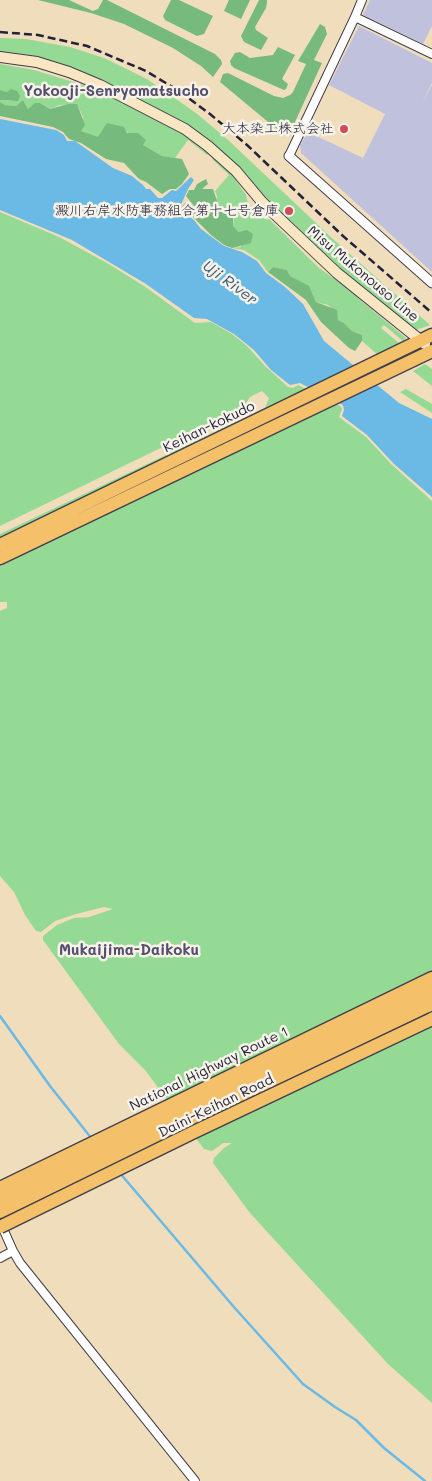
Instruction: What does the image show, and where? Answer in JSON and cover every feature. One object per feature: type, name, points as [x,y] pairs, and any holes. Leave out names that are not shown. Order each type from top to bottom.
[{"type":"highway","name":"Keihan-kokudo","points":[[0,545],[422,340]]},
{"type":"highway","name":"Keihan-kokudo","points":[[0,558],[429,352]]},
{"type":"highway","name":"National Highway Route 1","points":[[6,1196],[432,978]]},
{"type":"highway","name":"Daini-Keihan Road","points":[[0,1211],[6,1196],[432,991]]},
{"type":"highway","name":"Daini-Keihan Road","points":[[6,1196],[432,1003]]},
{"type":"highway","points":[[0,1227],[432,1019]]},
{"type":"main road","name":"Misu Mukonouso Line","points":[[0,57],[37,62],[69,72],[100,85],[185,129],[236,171],[262,202],[337,273],[422,340],[429,352]]},
{"type":"street","points":[[362,0],[289,156],[432,283]]},
{"type":"street","points":[[355,17],[432,54]]},
{"type":"street","points":[[0,1220],[20,1263],[195,1481]]},
{"type":"street","points":[[0,1258],[13,1251]]},
{"type":"shaded area","points":[[370,0],[432,0],[432,26],[423,44],[363,15]]},
{"type":"shaded area","points":[[359,26],[432,63],[432,83],[422,103],[432,85],[432,272],[301,153],[300,145],[308,132],[363,158],[385,114],[329,85]]},
{"type":"green space","points":[[38,0],[69,0],[93,11],[98,9],[103,0],[107,0],[215,54],[222,64],[213,77],[201,66],[173,48],[124,24],[91,13]]},
{"type":"green space","points":[[171,0],[179,0],[213,16],[204,34],[197,36],[165,20],[163,16]]},
{"type":"green space","points":[[229,0],[250,0],[241,19],[224,11]]},
{"type":"green space","points":[[259,0],[267,0],[266,8],[255,27],[256,30],[268,38],[261,50],[244,42],[241,36]]},
{"type":"green space","points":[[320,24],[325,27],[327,34],[314,60],[322,63],[289,135],[285,136],[220,82],[223,74],[228,73],[274,96],[283,98],[290,95],[306,64],[298,61]]},
{"type":"green space","points":[[0,38],[26,39],[70,47],[104,58],[147,79],[196,113],[227,139],[334,240],[430,325],[416,330],[333,264],[182,123],[112,85],[79,71],[24,54],[0,52]]},
{"type":"green space","points":[[278,47],[295,55],[282,79],[288,84],[284,90],[231,65],[230,61],[235,53],[240,52],[250,58],[273,55]]},
{"type":"green space","points":[[0,64],[34,70],[96,89],[147,112],[185,134],[209,151],[207,155],[188,140],[175,158],[162,156],[143,145],[125,130],[105,129],[99,138],[88,135],[81,131],[83,117],[77,104],[60,105],[50,109],[40,103],[28,109],[23,100],[16,106],[5,105],[0,100],[12,101],[7,92],[0,90]]},
{"type":"green space","points":[[11,89],[17,91],[20,96],[18,101],[0,100],[0,90],[7,92]]},
{"type":"green space","points":[[23,100],[28,109],[35,103],[40,103],[50,109],[68,104],[77,104],[85,125],[81,131],[98,137],[107,123],[124,127],[127,133],[138,133],[146,140],[143,145],[162,156],[182,159],[189,174],[176,189],[170,189],[162,194],[139,179],[124,163],[106,159],[81,143],[69,139],[63,132],[53,127],[0,116],[0,102],[5,105],[16,106]]},
{"type":"green space","points":[[215,156],[237,177],[235,179],[246,195],[248,204],[267,220],[269,219],[319,268],[356,294],[359,299],[406,338],[405,341],[384,325],[381,328],[400,344],[378,355],[362,341],[362,335],[352,331],[338,320],[337,313],[328,305],[316,302],[309,287],[290,276],[287,270],[273,267],[268,272],[259,260],[244,250],[232,248],[241,247],[239,232],[233,226],[234,217],[228,209],[219,207],[216,202],[217,196],[215,191],[229,175],[212,159]]},
{"type":"green space","points":[[206,179],[208,184],[202,189],[213,189],[219,207],[228,209],[233,213],[233,226],[239,232],[247,230],[253,234],[251,243],[232,248],[224,245],[192,216],[180,209],[186,202],[191,208],[194,206],[186,196],[189,190],[194,190],[197,184]]},
{"type":"green space","points":[[0,212],[59,237],[107,263],[144,286],[195,323],[211,322],[232,334],[247,346],[288,387],[293,388],[298,385],[340,406],[342,409],[339,417],[366,437],[391,464],[432,501],[432,1403],[388,1364],[250,1213],[213,1163],[214,1158],[232,1143],[223,1143],[212,1151],[204,1149],[145,1070],[119,1044],[43,940],[43,936],[57,925],[74,918],[89,917],[113,909],[104,907],[76,914],[55,921],[41,932],[36,931],[25,915],[14,892],[0,876],[0,611],[7,608],[7,602],[0,602],[0,534],[265,408],[269,398],[262,391],[250,397],[243,408],[0,526]]},
{"type":"green space","points":[[273,267],[287,270],[290,276],[309,286],[316,302],[337,310],[338,320],[352,331],[362,335],[362,341],[355,351],[349,348],[321,322],[306,300],[268,272]]},
{"type":"green space","points":[[425,364],[432,369],[432,386],[413,371]]},
{"type":"green space","points":[[406,389],[432,404],[432,413],[400,392]]},
{"type":"water","name":"Uji River","points":[[0,119],[56,130],[64,135],[67,141],[75,141],[113,168],[132,176],[146,189],[150,189],[158,198],[162,198],[172,190],[176,191],[191,177],[194,180],[179,209],[224,246],[242,252],[257,261],[266,273],[303,304],[324,341],[399,403],[432,419],[432,497],[394,464],[367,435],[342,416],[343,405],[300,383],[290,385],[271,370],[254,350],[234,334],[207,319],[194,318],[146,284],[72,240],[0,210]]},
{"type":"waterway","points":[[0,1016],[50,1086],[92,1139]]},
{"type":"waterway","points":[[119,1172],[233,1306],[303,1384],[356,1420],[384,1448],[425,1481]]},
{"type":"railway","points":[[0,32],[38,35],[87,46],[146,71],[179,91],[247,145],[343,236],[432,313]]},
{"type":"place","name":"大本染工株式会社","points":[[344,129]]},
{"type":"place","name":"澱川右岸水防事務組合第十七号倉庫","points":[[289,211]]},
{"type":"district","name":"Yokooji-Senryomatsucho","points":[[116,91]]},
{"type":"district","name":"Mukaijima-Daikoku","points":[[129,950]]}]
